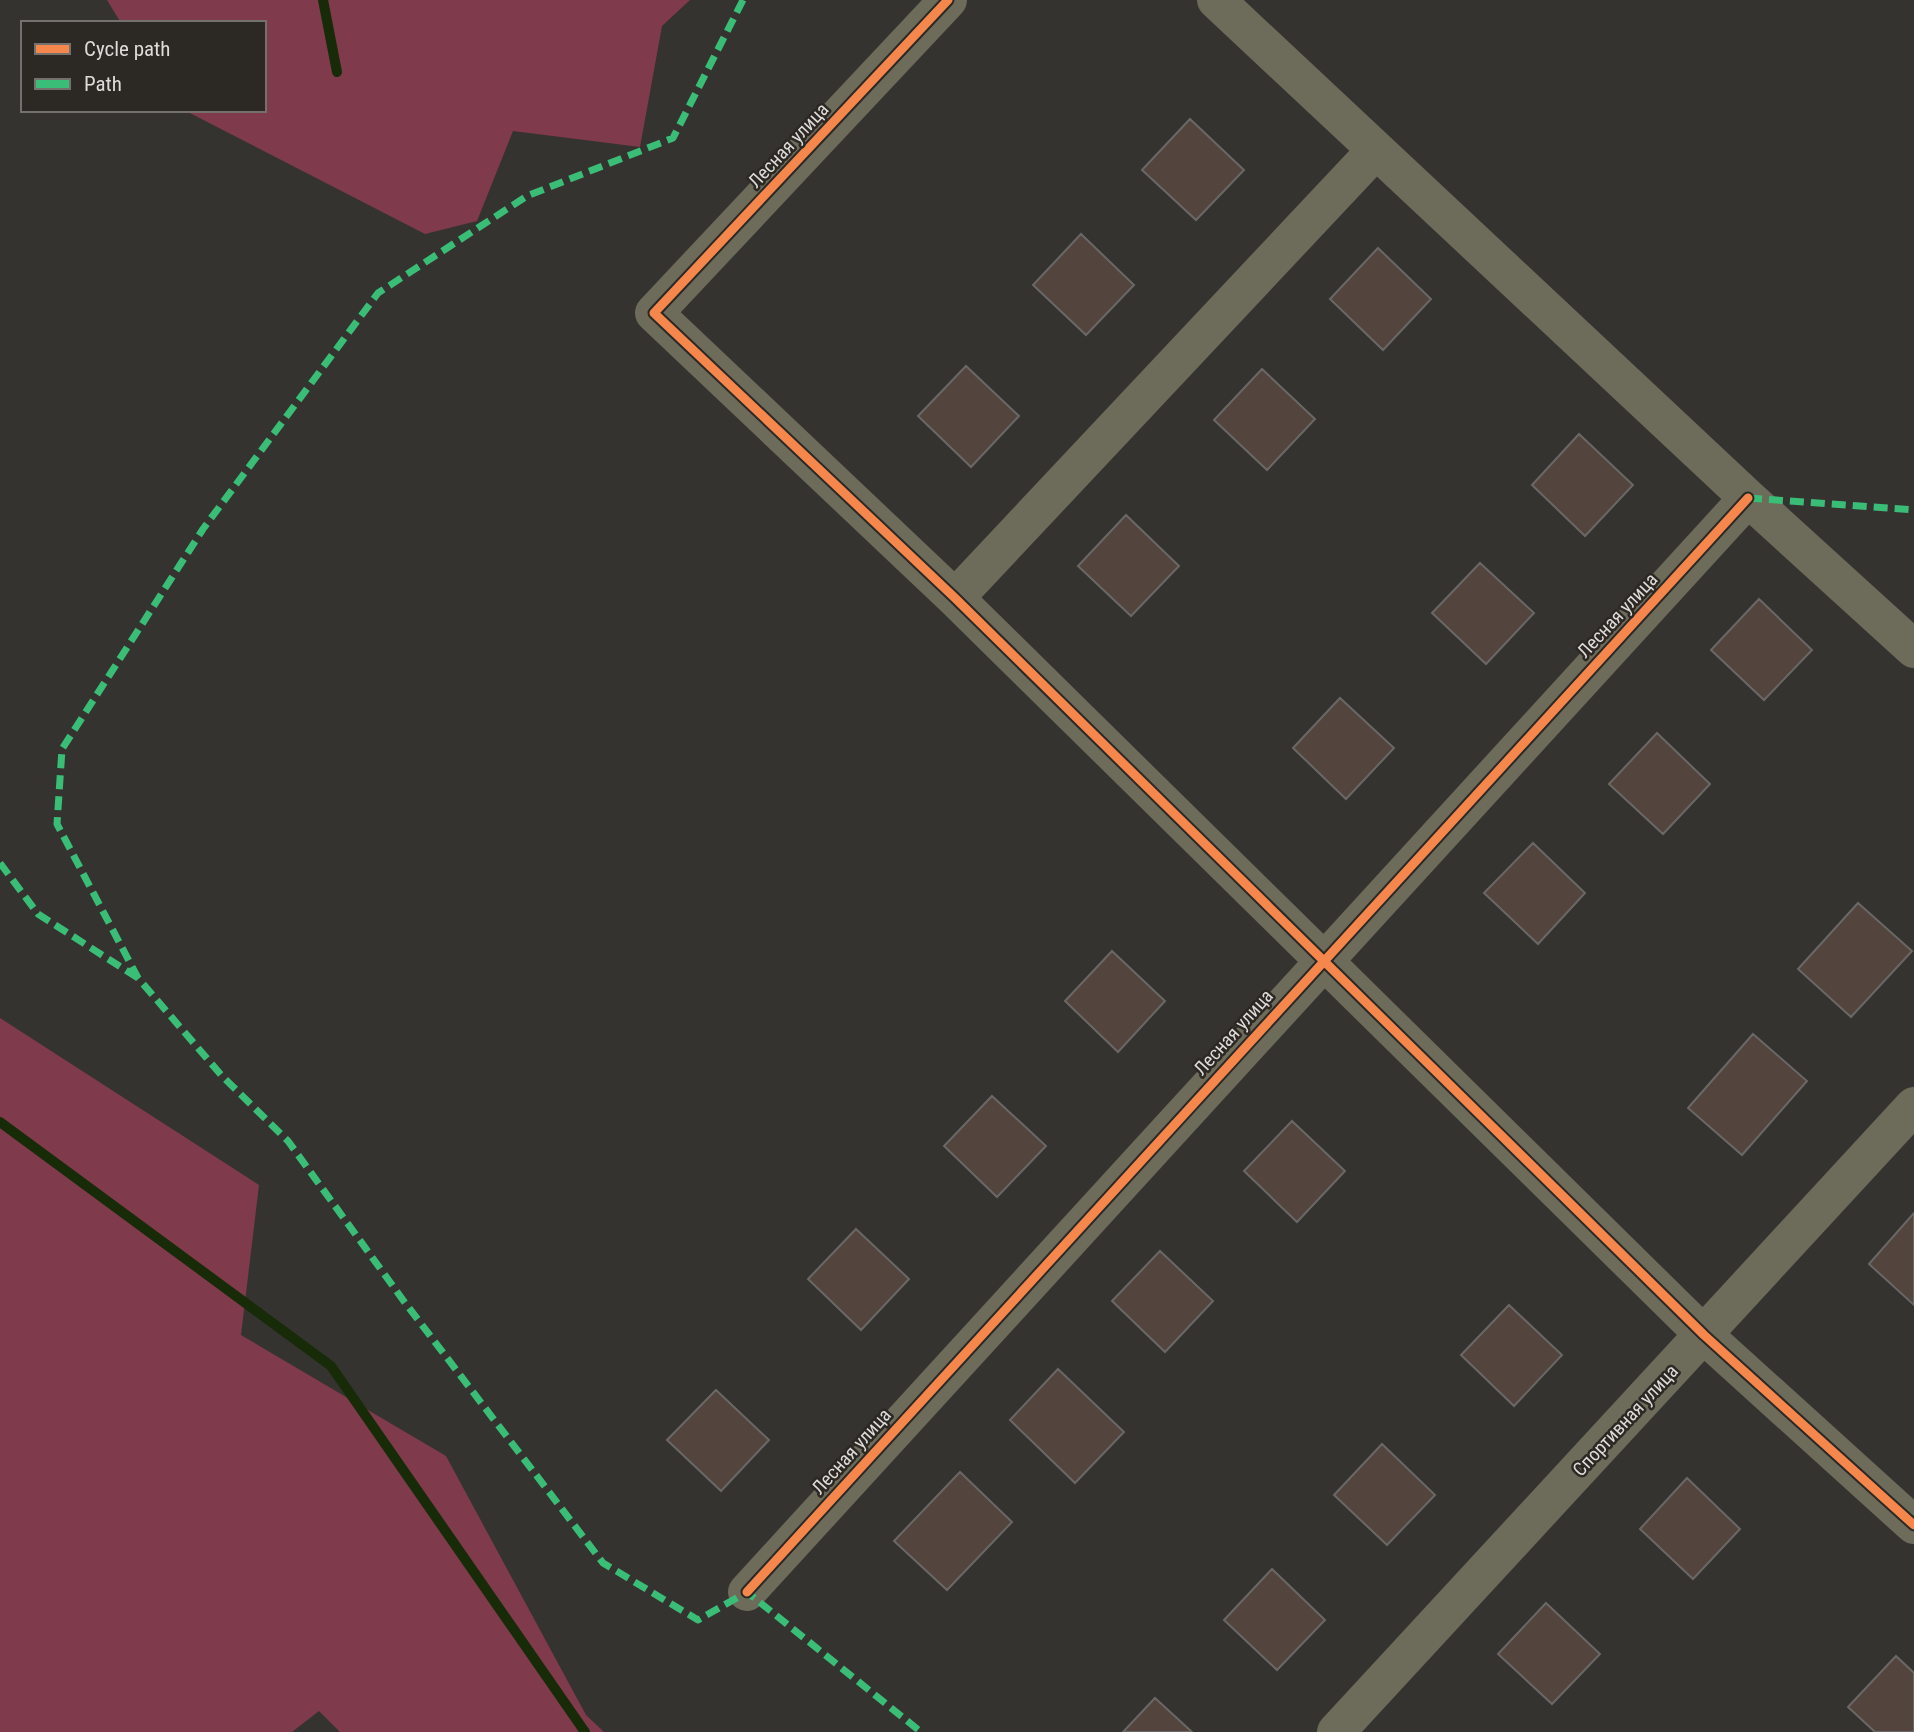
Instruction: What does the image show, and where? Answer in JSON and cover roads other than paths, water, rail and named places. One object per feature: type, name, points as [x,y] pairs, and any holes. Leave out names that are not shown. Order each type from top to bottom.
[{"type":"street","name":"Лесная улица","points":[[948,0],[654,313],[955,598]]},
{"type":"street","points":[[1216,0],[1748,498],[1914,649]]},
{"type":"street","points":[[1376,150],[955,598],[1704,1335],[1914,1525]]},
{"type":"street","name":"Лесная улица","points":[[747,1592],[1748,498]]},
{"type":"street","name":"Спортивная улица","points":[[1336,1732],[1914,1106]]},
{"type":"waterway","points":[[323,0],[337,72]]},
{"type":"waterway","points":[[0,1122],[331,1366],[585,1732]]}]
